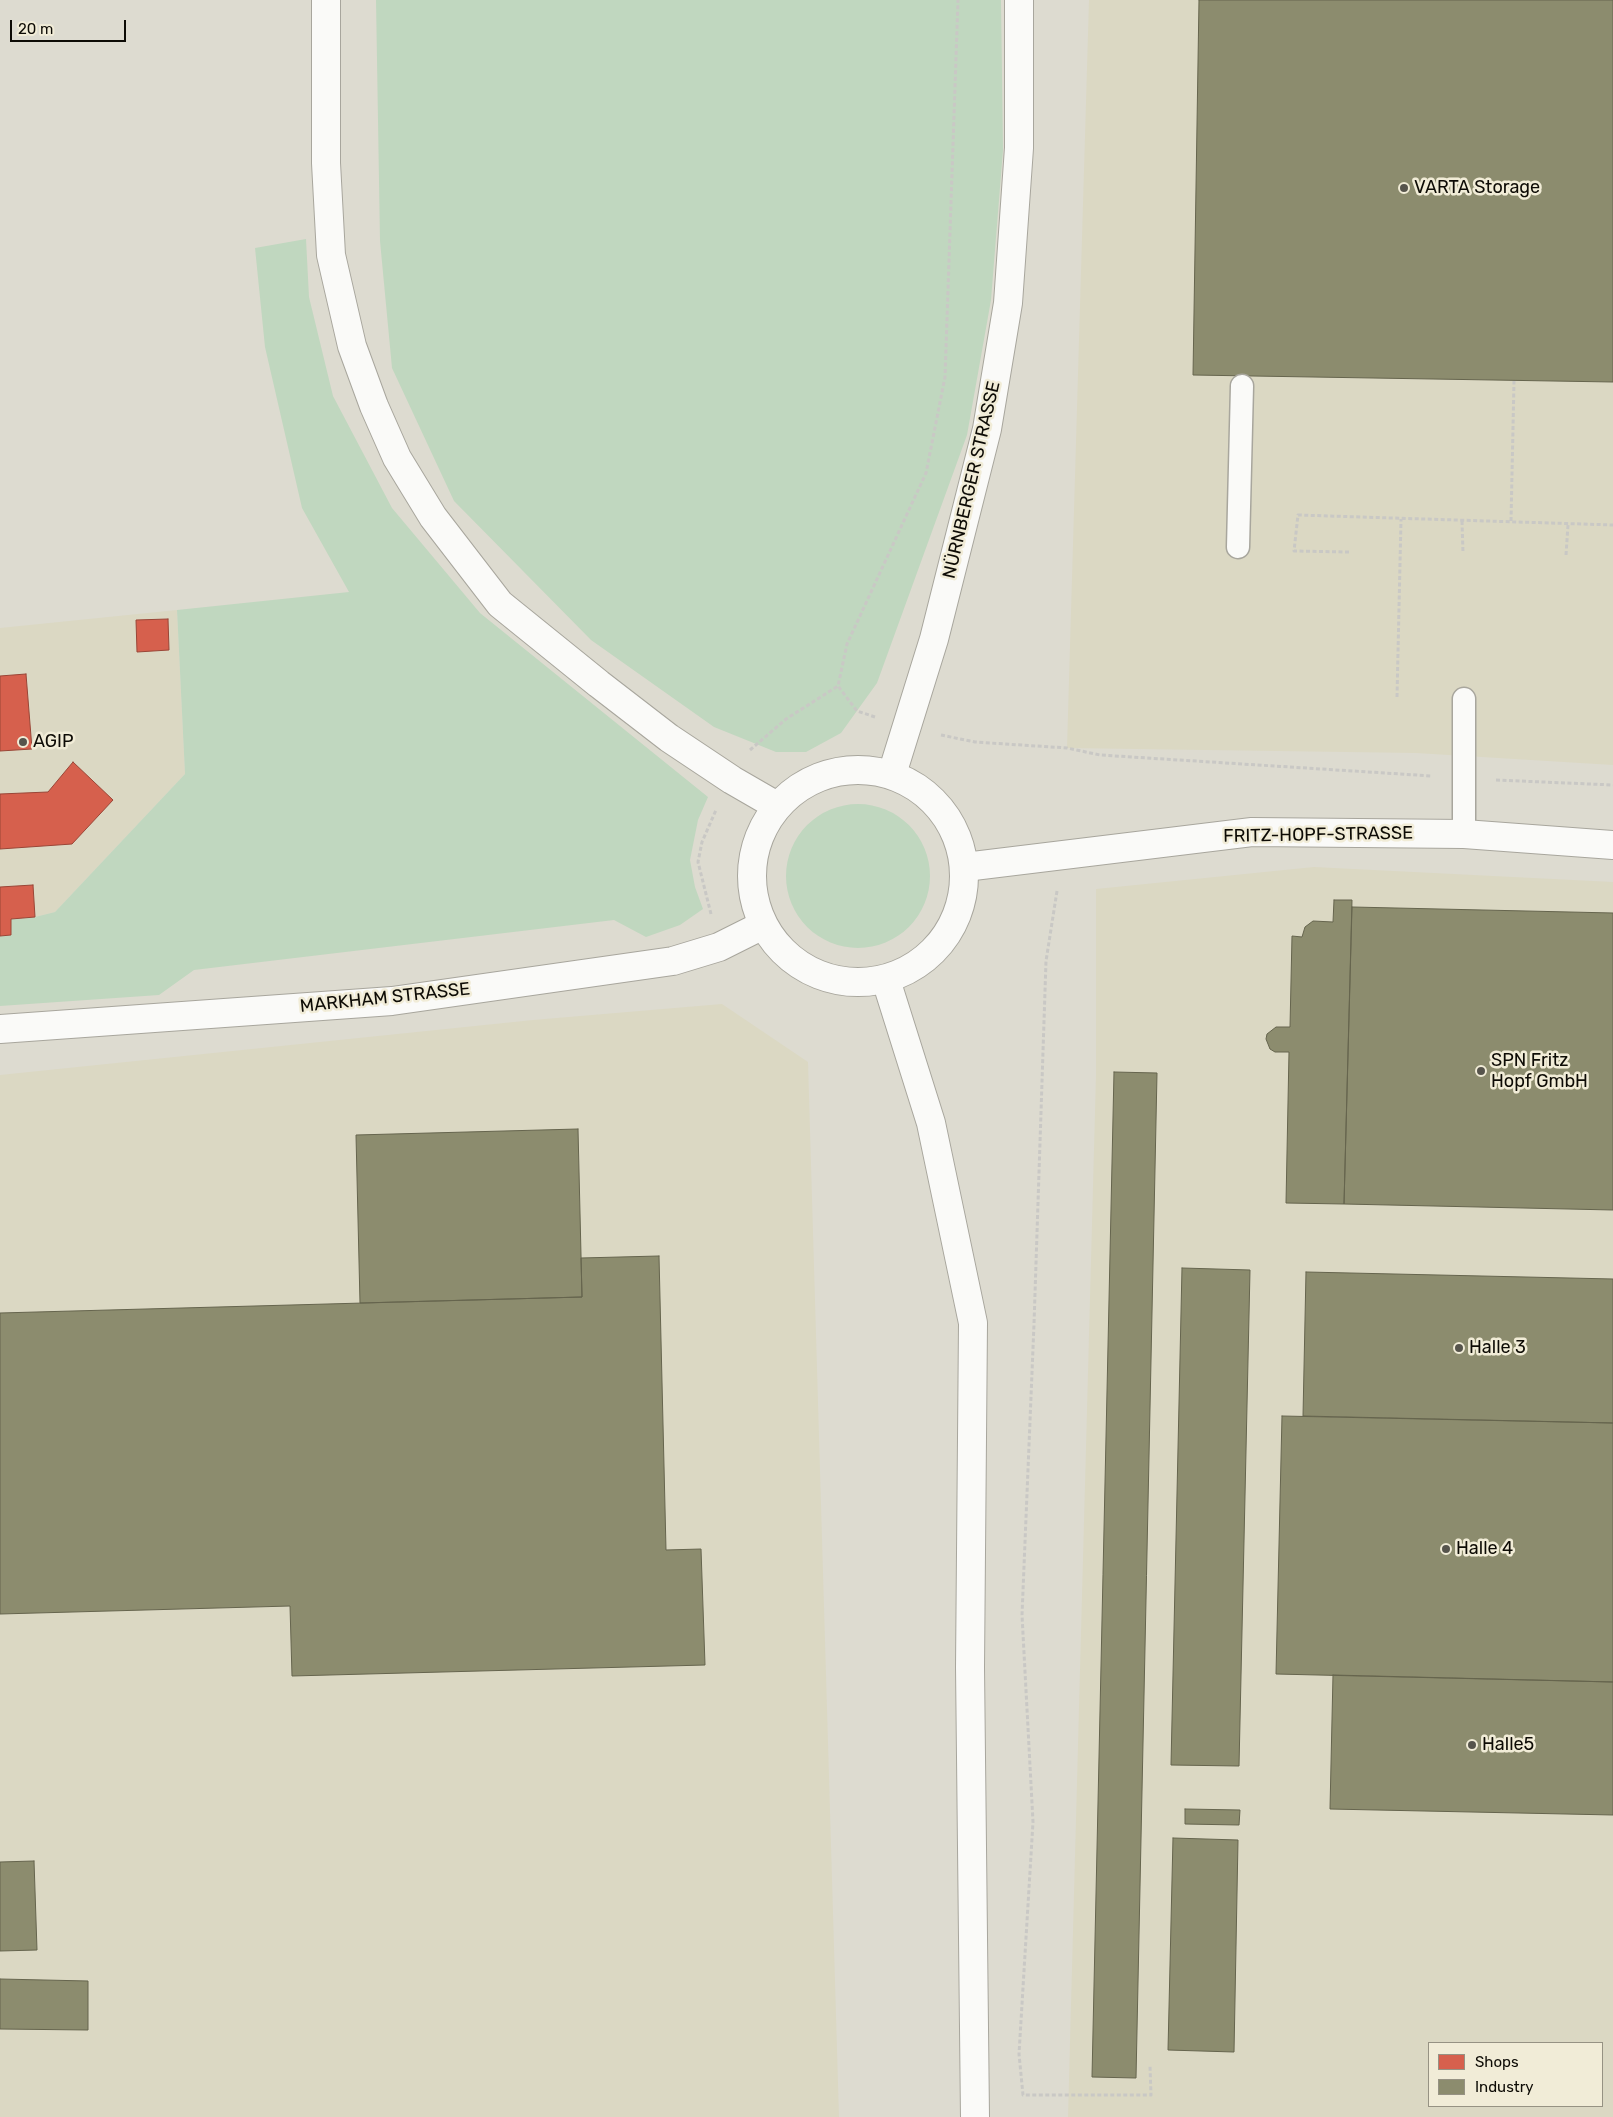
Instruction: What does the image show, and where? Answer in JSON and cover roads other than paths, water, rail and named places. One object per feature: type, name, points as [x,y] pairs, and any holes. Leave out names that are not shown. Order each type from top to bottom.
[{"type":"main road","points":[[326,0],[326,164],[331,255],[352,346],[374,406],[397,458],[433,516],[500,604],[599,684],[670,738],[732,780],[778,806]]},
{"type":"main road","name":"NÜRNBERGER STRASSE","points":[[892,774],[905,727],[934,639],[987,430],[1008,303],[1019,148],[1019,0]]},
{"type":"main road","points":[[861,769],[892,774],[919,788],[942,809],[958,836],[965,867],[961,904],[946,938],[920,964],[886,980],[850,984],[815,974],[784,954],[762,925],[753,895],[752,863],[760,833],[778,806],[801,785],[830,773],[861,769]]},
{"type":"main road","name":"FRITZ-HOPF-STRASSE","points":[[965,867],[1252,832],[1464,834],[1613,846]]},
{"type":"main road","name":"MARKHAM STRASSE","points":[[0,1029],[392,1001],[674,961],[719,947],[762,925]]},
{"type":"main road","points":[[886,980],[931,1124],[973,1323],[970,1667],[975,2117]]},
{"type":"lane","points":[[1238,547],[1242,386]]},
{"type":"lane","points":[[1464,699],[1464,834]]},
{"type":"place","name":"VARTA Storage","points":[[1404,188]]},
{"type":"place","name":"AGIP","points":[[23,742]]},
{"type":"place","name":"SPN Fritz Hopf GmbH","points":[[1481,1071]]},
{"type":"place","name":"Halle 3","points":[[1459,1348]]},
{"type":"place","name":"Halle 4","points":[[1446,1549]]},
{"type":"place","name":"Halle5","points":[[1472,1745]]}]
